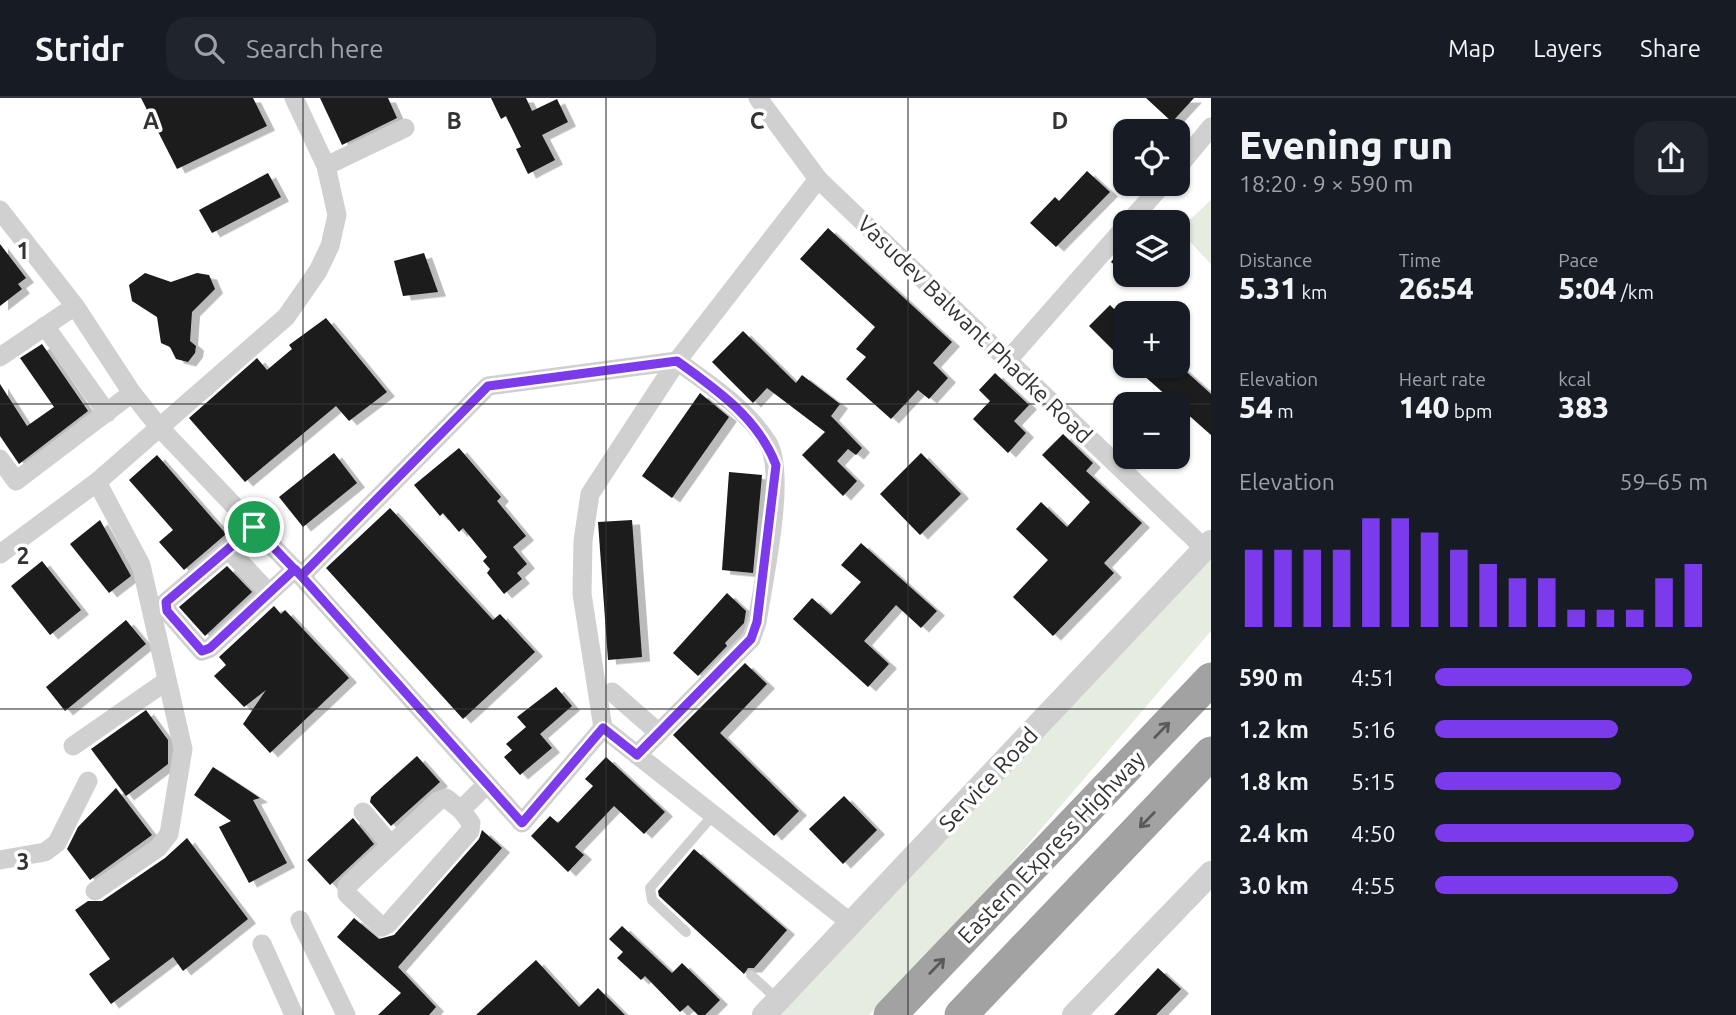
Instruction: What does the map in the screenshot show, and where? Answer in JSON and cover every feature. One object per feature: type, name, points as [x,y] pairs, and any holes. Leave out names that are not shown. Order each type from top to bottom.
[{"type":"highway","name":"Eastern Express Highway","points":[[890,1015],[1211,679]]},
{"type":"highway","points":[[961,1015],[1211,753]]},
{"type":"street","points":[[0,554],[97,482],[286,317],[318,271],[330,247],[337,215],[326,166],[294,98]]},
{"type":"street","name":"Vasudev Balwant Phadke Road","points":[[758,98],[818,179],[1208,546]]},
{"type":"street","points":[[1190,152],[1211,127]]},
{"type":"street","points":[[326,166],[405,128]]},
{"type":"street","points":[[818,179],[677,361],[590,494],[583,541],[582,594],[603,728],[851,923]]},
{"type":"street","points":[[1140,210],[1152,196]]},
{"type":"street","points":[[0,210],[75,306],[132,393],[159,427],[298,573],[522,823],[603,728]]},
{"type":"street","points":[[1009,360],[1113,241]]},
{"type":"street","points":[[0,357],[75,306]]},
{"type":"street","points":[[45,326],[107,413]]},
{"type":"street","points":[[254,527],[166,602],[167,611],[202,651],[210,648],[269,593],[298,573],[488,386],[677,361],[727,397],[748,419],[768,444],[776,465],[757,622],[751,639],[637,755]]},
{"type":"street","points":[[0,459],[16,481],[132,393]]},
{"type":"street","points":[[95,891],[158,848],[169,834],[183,749],[165,682],[159,638],[141,565],[97,482]]},
{"type":"street","name":"Service Road","points":[[771,1008],[1208,546]]},
{"type":"street","points":[[228,549],[269,593]]},
{"type":"street","points":[[73,746],[165,682]]},
{"type":"street","points":[[612,692],[659,733]]},
{"type":"street","points":[[0,860],[45,852],[57,843],[88,781]]},
{"type":"street","points":[[461,810],[487,784]]},
{"type":"street","points":[[446,798],[461,810],[471,823],[470,831],[388,924],[382,926],[347,894],[347,887],[439,802],[446,798]]},
{"type":"street","points":[[363,812],[391,845]]},
{"type":"street","points":[[1074,1015],[1211,873]]},
{"type":"street","points":[[300,920],[346,1015]]},
{"type":"street","points":[[262,944],[294,1015]]},
{"type":"lane","points":[[686,932],[652,900],[650,888],[713,815]]},
{"type":"lane","points":[[751,975],[771,1008]]},
{"type":"shaded area","points":[[1211,200],[1211,264],[1190,242],[1190,220]]},
{"type":"shaded area","points":[[1211,555],[1211,631],[968,914],[869,1015],[775,1015]]},
{"type":"building","points":[[141,98],[253,98],[267,126],[177,169]]},
{"type":"building","points":[[320,98],[388,98],[397,118],[342,145]]},
{"type":"building","points":[[491,98],[526,98],[532,111],[557,99],[568,122],[542,135],[555,160],[528,174],[516,149],[521,147],[506,116],[501,119]]},
{"type":"building","points":[[1146,98],[1194,98],[1175,119],[1169,119]]},
{"type":"building","points":[[1087,171],[1110,192],[1056,247],[1030,223],[1055,197],[1059,201]]},
{"type":"building","points":[[268,173],[281,197],[212,233],[199,210]]},
{"type":"building","points":[[828,228],[952,342],[933,363],[948,378],[929,399],[918,390],[891,419],[846,379],[866,357],[856,349],[875,327],[800,259]]},
{"type":"building","points":[[0,244],[26,278],[18,284],[22,289],[0,306]]},
{"type":"building","points":[[424,253],[438,292],[403,296],[394,261]]},
{"type":"building","points":[[145,273],[171,282],[197,273],[209,275],[215,289],[192,312],[190,341],[196,346],[195,353],[188,362],[176,359],[170,347],[161,343],[157,317],[132,301],[129,285]]},
{"type":"building","points":[[1110,305],[1113,308],[1113,350],[1089,326]]},
{"type":"building","points":[[326,318],[387,392],[349,421],[336,406],[245,482],[189,418],[257,358],[267,370],[292,349],[289,345]]},
{"type":"building","points":[[743,331],[796,383],[802,375],[840,404],[831,416],[862,448],[856,455],[848,449],[837,461],[857,481],[843,496],[802,455],[825,432],[767,388],[753,403],[712,362]]},
{"type":"building","points":[[42,344],[88,411],[19,464],[0,436],[0,384],[27,426],[54,407],[20,358]]},
{"type":"building","points":[[995,373],[1029,405],[1014,421],[1026,433],[1008,453],[973,419],[990,401],[979,390]]},
{"type":"building","points":[[1190,375],[1211,394],[1211,435],[1190,416],[1190,392],[1162,392],[1147,378],[1190,378]]},
{"type":"building","points":[[700,393],[729,417],[672,498],[642,476]]},
{"type":"building","points":[[1063,434],[1093,463],[1086,471],[1142,523],[1104,563],[1114,573],[1053,636],[1013,597],[1048,560],[1016,529],[1041,502],[1067,527],[1090,502],[1042,455]]},
{"type":"building","points":[[459,448],[501,497],[497,501],[526,536],[513,547],[527,564],[517,573],[522,579],[504,594],[487,573],[490,569],[483,561],[487,557],[463,528],[459,532],[443,513],[440,516],[414,485]]},
{"type":"building","points":[[334,453],[357,483],[303,527],[279,497]]},
{"type":"building","points":[[921,453],[961,494],[920,535],[880,494]]},
{"type":"building","points":[[157,455],[226,534],[184,570],[159,542],[173,530],[129,480]]},
{"type":"building","points":[[729,472],[762,475],[753,573],[722,570]]},
{"type":"building","points":[[390,508],[493,620],[500,614],[535,652],[463,719],[326,568]]},
{"type":"building","points":[[100,520],[131,576],[109,593],[70,544]]},
{"type":"building","points":[[632,520],[642,657],[608,660],[598,522]]},
{"type":"building","points":[[861,543],[937,611],[921,628],[896,605],[864,641],[889,664],[868,687],[793,619],[812,598],[831,615],[861,582],[841,565]]},
{"type":"building","points":[[42,561],[81,610],[50,635],[11,586]]},
{"type":"building","points":[[227,566],[252,592],[205,636],[179,607]]},
{"type":"building","points":[[727,593],[746,611],[744,623],[725,643],[727,646],[698,676],[673,653]]},
{"type":"building","points":[[274,606],[281,614],[285,610],[349,678],[270,753],[243,724],[266,690],[244,707],[214,676],[226,665],[219,657]]},
{"type":"building","points":[[126,620],[146,644],[65,711],[46,687]]},
{"type":"building","points":[[745,663],[767,684],[720,733],[799,811],[774,836],[673,735]]},
{"type":"building","points":[[556,687],[572,706],[540,734],[552,748],[520,775],[504,757],[512,750],[506,744],[526,727],[517,717]]},
{"type":"building","points":[[146,710],[168,740],[168,764],[126,796],[91,749]]},
{"type":"building","points":[[417,756],[440,782],[391,826],[370,802],[371,797]]},
{"type":"building","points":[[606,757],[665,812],[644,834],[614,806],[575,847],[584,855],[568,872],[531,836],[550,816],[558,823],[593,786],[585,779]]},
{"type":"building","points":[[213,767],[260,798],[253,800],[287,863],[249,883],[219,827],[231,821],[194,795]]},
{"type":"building","points":[[116,788],[152,835],[90,880],[67,849],[78,827]]},
{"type":"building","points":[[844,796],[877,830],[843,864],[809,829]]},
{"type":"building","points":[[353,818],[374,844],[330,885],[307,860]]},
{"type":"building","points":[[482,830],[502,848],[398,967],[436,1007],[429,1015],[378,1015],[401,993],[337,937],[354,918],[379,939],[394,935],[479,839]]},
{"type":"building","points":[[187,838],[248,919],[183,971],[173,957],[111,1004],[89,974],[110,959],[75,910],[88,901],[102,901],[165,858]]},
{"type":"building","points":[[694,849],[787,930],[754,968],[748,968],[744,974],[659,896],[658,891]]},
{"type":"building","points":[[622,926],[672,973],[682,963],[720,1000],[705,1015],[698,1015],[688,1005],[680,1012],[645,976],[641,980],[617,958],[623,952],[609,939]]},
{"type":"building","points":[[536,960],[579,1007],[598,988],[625,1015],[476,1015]]},
{"type":"building","points":[[1158,968],[1181,989],[1156,1015],[1114,1015]]},
{"type":"route","points":[[254,527],[166,602],[167,611],[202,651],[210,648],[295,569],[522,823],[603,728],[637,755],[751,639],[757,622],[774,500],[776,465],[768,444],[748,419],[727,397],[677,361],[488,386],[301,576],[254,527]]}]
